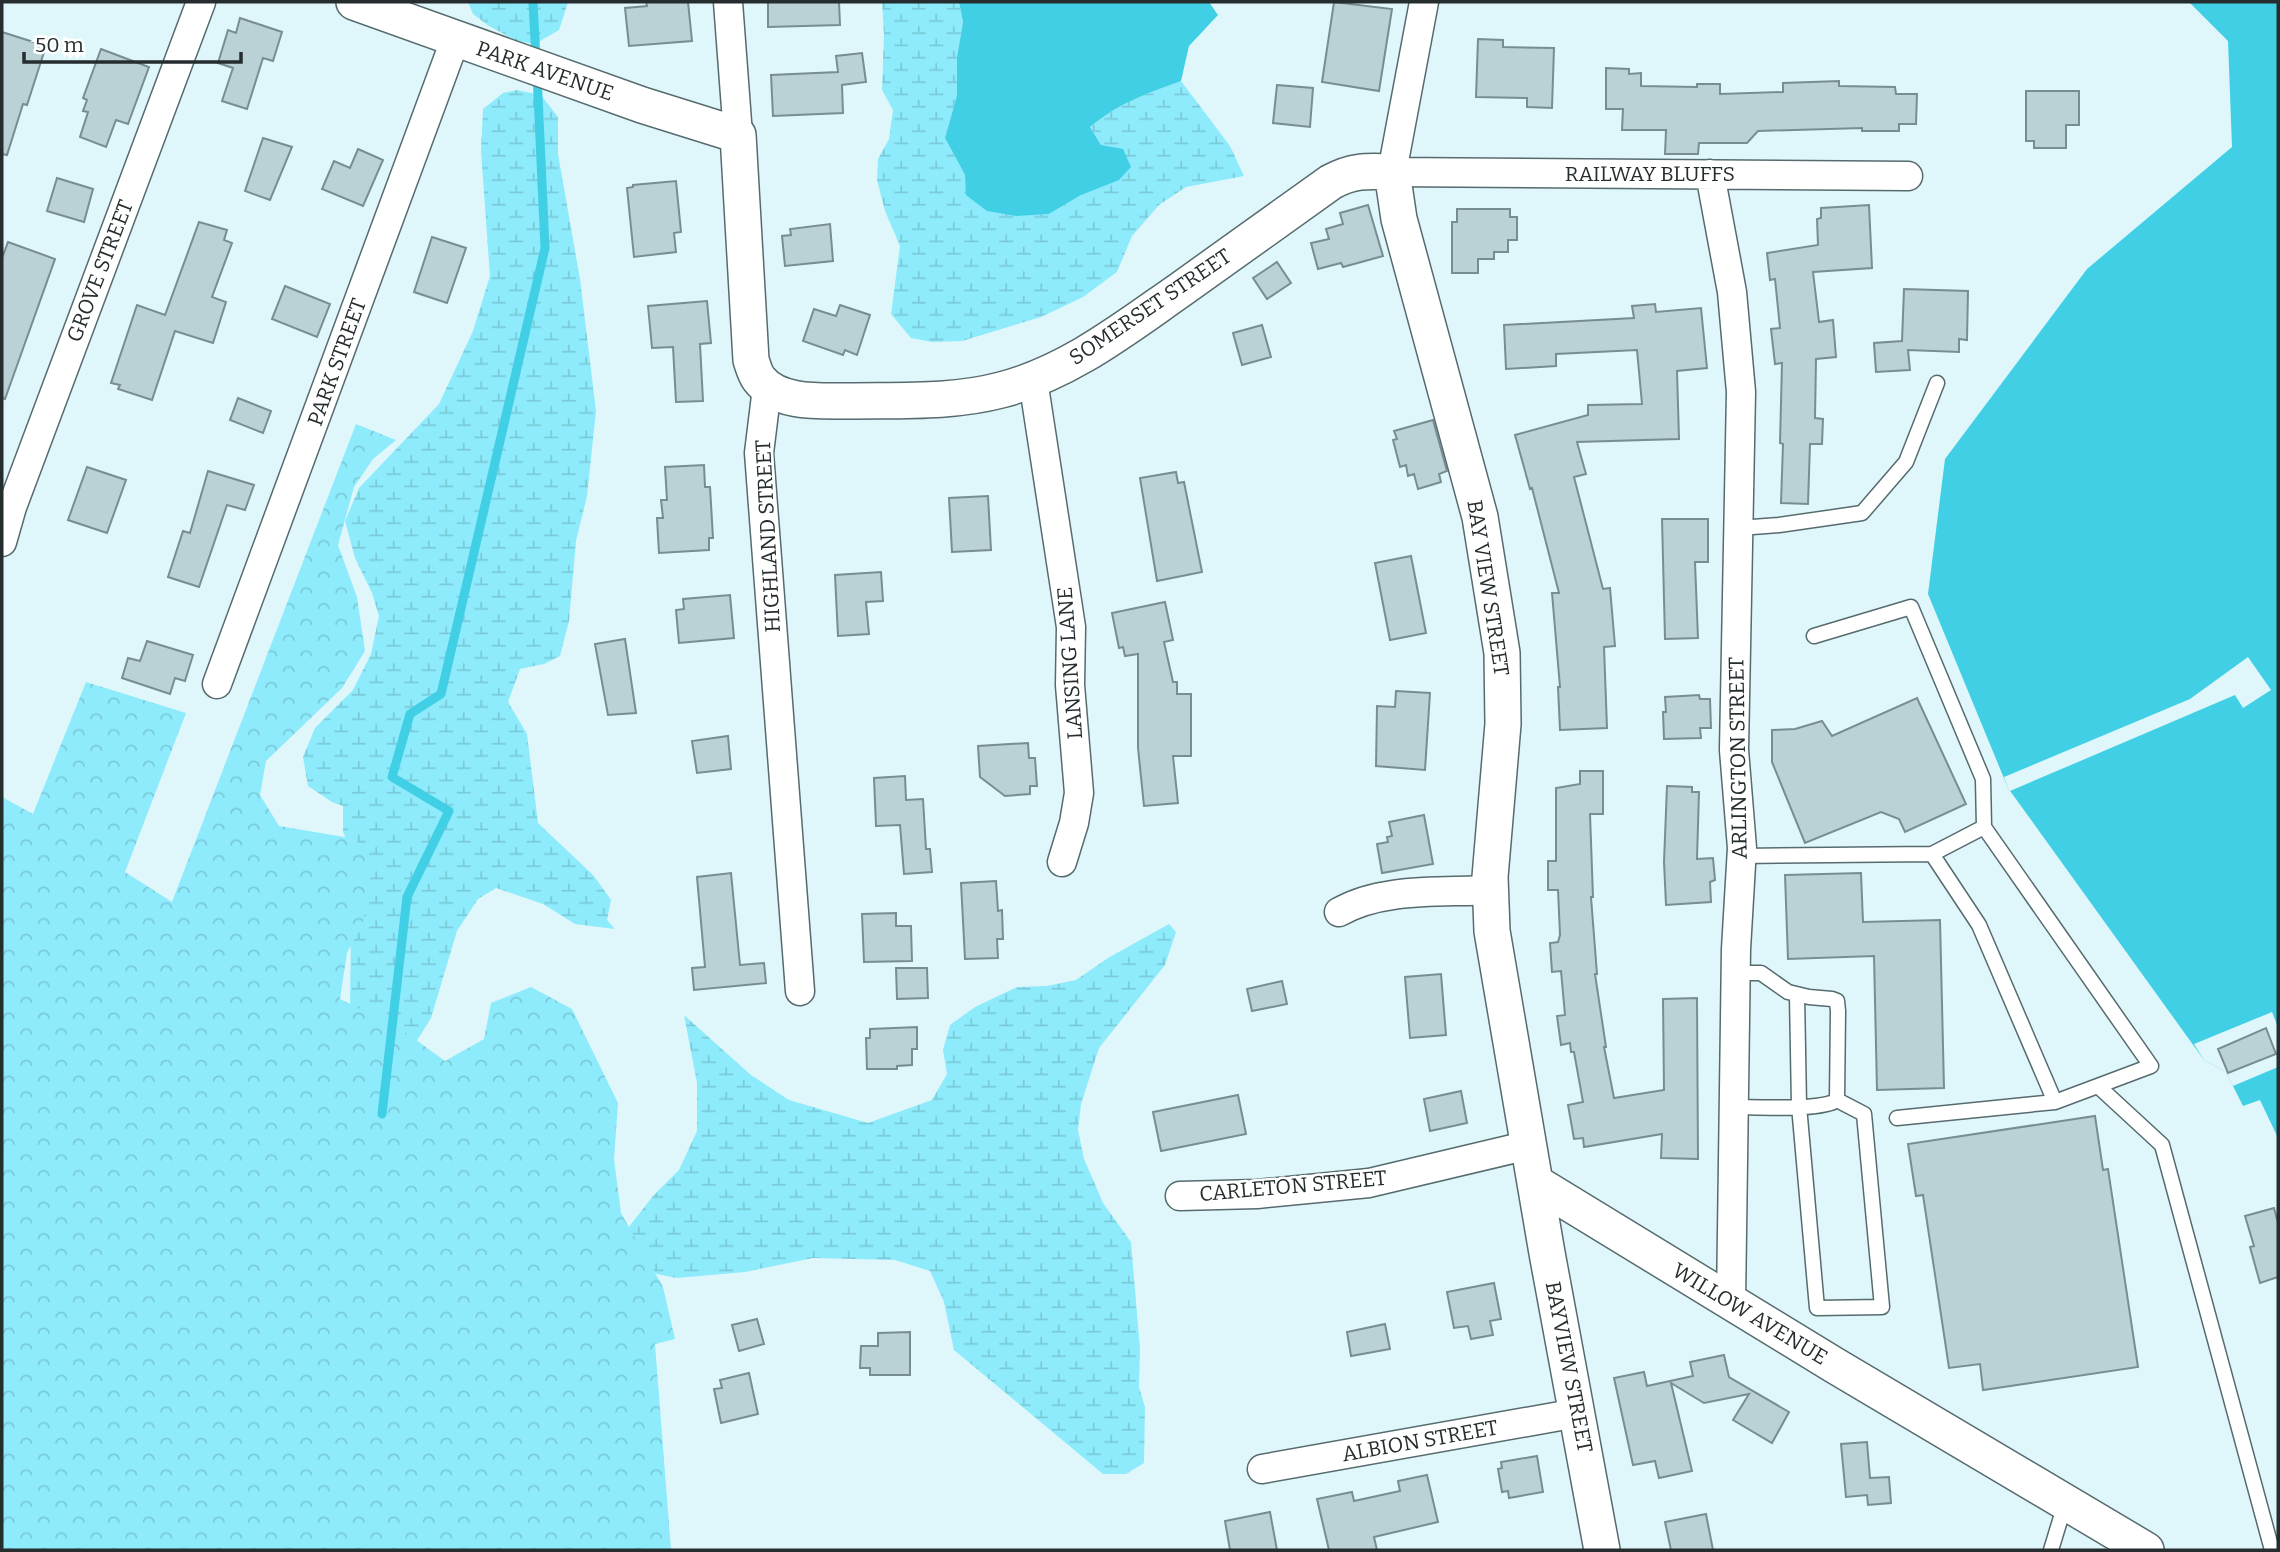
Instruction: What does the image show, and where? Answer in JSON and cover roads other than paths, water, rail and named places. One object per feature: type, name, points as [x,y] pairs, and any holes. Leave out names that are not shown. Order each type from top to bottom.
[{"type":"street","name":"GROVE STREET","points":[[2,542],[17,494],[201,2]]},
{"type":"street","name":"PARK AVENUE","points":[[354,2],[642,105],[738,135]]},
{"type":"street","points":[[729,2],[748,340],[757,377],[767,388]]},
{"type":"street","name":"BAY VIEW STREET","points":[[1424,2],[1392,172],[1399,219],[1480,517],[1502,653],[1503,724],[1491,890],[1492,931],[1536,1183]]},
{"type":"street","name":"PARK STREET","points":[[217,684],[456,40]]},
{"type":"street","name":"SOMERSET STREET","points":[[767,388],[780,394],[813,401],[919,400],[999,391],[1033,380],[1064,366],[1126,328],[1331,182],[1347,174],[1362,171],[1392,172]]},
{"type":"street","name":"RAILWAY BLUFFS","points":[[1392,172],[1908,176]]},
{"type":"street","name":"ARLINGTON STREET","points":[[1710,174],[1732,292],[1741,393],[1734,750],[1742,856],[1735,973],[1731,1302]]},
{"type":"street","name":"LANSING LANE","points":[[1033,380],[1071,627],[1070,685],[1079,793],[1074,823],[1062,862]]},
{"type":"street","name":"HIGHLAND STREET","points":[[767,388],[760,453],[800,991]]},
{"type":"street","points":[[1339,912],[1356,903],[1375,898],[1491,890]]},
{"type":"street","name":"CARLETON STREET","points":[[1180,1196],[1257,1194],[1369,1183],[1529,1144]]},
{"type":"street","name":"WILLOW AVENUE","points":[[1536,1183],[1964,1443],[2147,1550]]},
{"type":"street","name":"BAYVIEW STREET","points":[[1536,1183],[1602,1550]]},
{"type":"street","name":"ALBION STREET","points":[[1262,1469],[1577,1413]]},
{"type":"lane","points":[[1739,528],[1862,513],[1906,462],[1937,383]]},
{"type":"lane","points":[[1814,636],[1911,607],[1983,779],[1984,827],[2151,1066],[2055,1102],[1897,1118]]},
{"type":"lane","points":[[1742,856],[1932,854],[1984,827]]},
{"type":"lane","points":[[1932,854],[1979,925],[2055,1102]]},
{"type":"lane","points":[[1735,973],[1760,973],[1788,992],[1838,1002],[1837,1100]]},
{"type":"lane","points":[[1797,995],[1798,1106],[1817,1308],[1882,1307],[1864,1114],[1837,1100]]},
{"type":"lane","points":[[2098,1086],[2162,1145],[2272,1550]]},
{"type":"lane","points":[[1734,1107],[1830,1105],[1837,1100]]},
{"type":"lane","points":[[2051,1550],[2066,1504]]},
{"type":"waterway","points":[[533,2],[536,60]]},
{"type":"waterway","points":[[382,1114],[407,897],[449,811],[392,777],[410,714],[441,694],[545,248],[537,74]]}]
